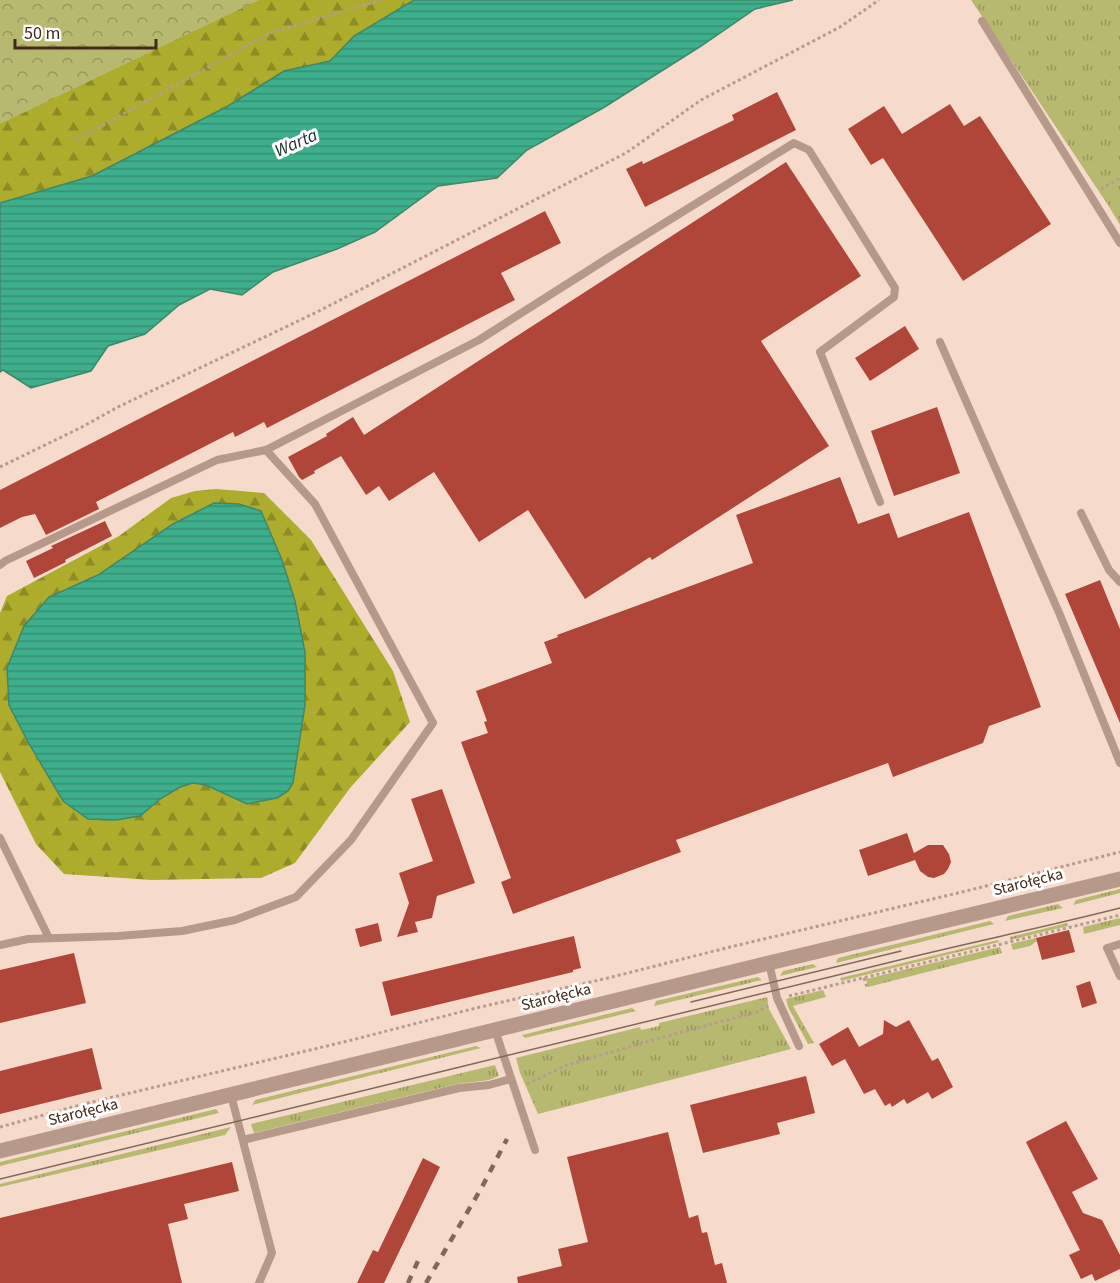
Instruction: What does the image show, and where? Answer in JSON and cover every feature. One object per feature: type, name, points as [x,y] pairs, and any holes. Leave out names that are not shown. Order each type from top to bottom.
[{"type":"street","name":"Starołęcka","points":[[0,1151],[1120,879]]},
{"type":"lane","points":[[982,21],[1120,243]]},
{"type":"lane","points":[[0,565],[217,460],[266,450],[478,340],[794,143],[808,150],[895,288],[894,297],[820,352],[880,502]]},
{"type":"lane","points":[[940,342],[1060,615],[1120,763]]},
{"type":"lane","points":[[0,945],[28,939],[182,932],[235,920],[296,897],[351,840],[434,723],[315,504],[266,450]]},
{"type":"lane","points":[[1081,513],[1109,570],[1120,582]]},
{"type":"lane","points":[[0,838],[49,938]]},
{"type":"lane","points":[[1120,944],[1107,948],[1120,976]]},
{"type":"lane","points":[[769,963],[777,999],[799,1046]]},
{"type":"lane","points":[[495,1030],[535,1150]]},
{"type":"lane","points":[[243,1140],[459,1088],[489,1085],[510,1079]]},
{"type":"lane","points":[[231,1095],[273,1252],[259,1283]]},
{"type":"path","points":[[76,140],[272,32],[382,0]]},
{"type":"path","points":[[0,467],[118,407],[317,312],[626,153],[701,100],[840,27],[879,0]]},
{"type":"path","points":[[1091,195],[1120,178]]},
{"type":"path","points":[[0,1126],[1120,852]]},
{"type":"path","points":[[513,1089],[567,1065],[757,1012],[765,1009],[777,999],[1120,915]]},
{"type":"path","points":[[864,978],[867,987]]},
{"type":"green space","points":[[0,0],[414,0],[354,36],[330,61],[284,71],[228,106],[92,176],[0,203]]},
{"type":"green space","points":[[0,0],[259,0],[0,124]]},
{"type":"green space","points":[[971,0],[1120,0],[1120,225],[1108,205]]},
{"type":"green space","points":[[216,489],[264,493],[311,540],[393,671],[410,722],[350,788],[295,863],[261,878],[152,880],[64,874],[36,844],[0,772],[0,613],[7,596],[119,536],[171,498],[195,491]]},
{"type":"green space","points":[[1120,889],[1120,893],[1073,905],[1076,900]]},
{"type":"green space","points":[[1058,904],[1063,908],[1005,921],[1008,916]]},
{"type":"green space","points":[[1120,918],[1120,925],[1084,934],[1083,927]]},
{"type":"green space","points":[[990,921],[994,924],[836,963],[838,958]]},
{"type":"green space","points":[[1067,923],[1068,926],[1010,940],[1010,937]]},
{"type":"green space","points":[[1036,938],[1037,941],[1030,946],[1013,950],[1011,944]]},
{"type":"green space","points":[[998,940],[999,942],[841,981],[840,978]]},
{"type":"green space","points":[[1000,947],[1002,953],[868,987],[866,979]]},
{"type":"green space","points":[[813,964],[817,967],[780,976],[783,971]]},
{"type":"green space","points":[[758,977],[762,980],[654,1006],[656,1001]]},
{"type":"green space","points":[[823,990],[826,997],[793,1006],[814,1043],[808,1044],[786,999]]},
{"type":"green space","points":[[767,997],[769,1009],[791,1049],[538,1114],[520,1073],[516,1058],[640,1027],[641,1030],[659,1026],[659,1023]]},
{"type":"green space","points":[[632,1008],[636,1011],[525,1038],[522,1035]]},
{"type":"green space","points":[[476,1046],[481,1048],[252,1105],[255,1100]]},
{"type":"green space","points":[[495,1065],[499,1076],[489,1080],[457,1084],[254,1133],[251,1124]]},
{"type":"green space","points":[[216,1109],[219,1113],[0,1166],[0,1162]]},
{"type":"green space","points":[[231,1127],[225,1135],[0,1187],[0,1184]]},
{"type":"water","name":"Warta","points":[[414,0],[793,0],[755,9],[603,108],[527,150],[497,178],[438,186],[375,232],[337,249],[273,272],[242,295],[210,289],[179,305],[145,334],[108,346],[91,371],[31,388],[3,370],[0,372],[0,203],[92,176],[228,106],[284,71],[330,61],[354,36]]},
{"type":"water","points":[[214,503],[239,504],[261,511],[282,560],[295,601],[305,652],[305,705],[293,783],[288,791],[277,798],[247,804],[206,785],[193,783],[180,787],[160,799],[140,816],[116,820],[88,819],[63,801],[28,742],[9,705],[7,668],[24,626],[49,597],[98,575],[173,524]]},
{"type":"building","points":[[777,92],[796,130],[645,207],[626,169],[642,161],[643,164],[734,120],[732,115]]},
{"type":"building","points":[[950,104],[964,126],[980,116],[1051,224],[963,281],[883,158],[871,165],[848,129],[884,106],[902,134]]},
{"type":"building","points":[[786,162],[861,276],[761,341],[829,446],[652,560],[650,557],[585,599],[528,510],[479,542],[434,472],[389,501],[379,486],[366,495],[341,456],[302,480],[299,477],[288,457],[327,436],[326,434],[353,417],[364,435]]},
{"type":"building","points":[[545,211],[561,243],[501,273],[515,300],[267,428],[264,422],[235,437],[233,432],[96,502],[99,509],[46,535],[35,514],[22,517],[0,528],[0,490]]},
{"type":"building","points":[[905,326],[919,349],[870,381],[855,358]]},
{"type":"building","points":[[937,407],[960,473],[894,496],[871,431]]},
{"type":"building","points":[[840,477],[858,524],[889,513],[898,538],[969,512],[1041,707],[989,726],[983,743],[893,777],[888,763],[676,840],[681,852],[513,914],[501,882],[511,878],[461,742],[488,733],[484,722],[487,721],[476,691],[552,663],[544,642],[558,637],[557,635],[753,563],[736,515]]},
{"type":"building","points":[[105,521],[112,536],[34,578],[26,561],[53,548],[51,546]]},
{"type":"building","points":[[1100,580],[1120,629],[1120,723],[1065,594]]},
{"type":"building","points":[[442,789],[475,883],[437,896],[432,918],[415,922],[418,932],[397,937],[409,903],[399,873],[433,861],[411,799]]},
{"type":"building","points":[[907,833],[914,853],[928,845],[943,845],[951,862],[944,874],[934,878],[928,877],[920,871],[915,860],[868,876],[859,850]]},
{"type":"building","points":[[378,923],[382,941],[360,947],[355,929]]},
{"type":"building","points":[[1069,930],[1075,952],[1042,960],[1036,938]]},
{"type":"building","points":[[574,936],[581,968],[573,972],[391,1016],[382,982]]},
{"type":"building","points":[[74,953],[86,1003],[0,1023],[0,970]]},
{"type":"building","points":[[1090,981],[1097,1003],[1082,1008],[1076,986]]},
{"type":"building","points":[[884,1020],[896,1027],[909,1020],[932,1061],[938,1058],[953,1087],[932,1099],[928,1092],[907,1104],[904,1099],[892,1107],[890,1103],[885,1106],[875,1089],[864,1094],[845,1059],[832,1066],[819,1044],[848,1027],[859,1047],[883,1034]]},
{"type":"building","points":[[92,1048],[102,1089],[0,1114],[0,1071]]},
{"type":"building","points":[[806,1076],[815,1113],[777,1123],[780,1134],[703,1153],[690,1105]]},
{"type":"building","points":[[1066,1121],[1098,1179],[1072,1192],[1083,1213],[1102,1220],[1120,1255],[1120,1269],[1095,1281],[1092,1274],[1081,1279],[1069,1255],[1080,1250],[1026,1142]]},
{"type":"building","points":[[668,1132],[689,1218],[698,1215],[702,1233],[707,1232],[715,1265],[722,1263],[727,1283],[518,1283],[517,1277],[562,1266],[558,1249],[588,1242],[567,1157]]},
{"type":"building","points":[[423,1158],[440,1167],[384,1283],[357,1283],[373,1250],[378,1252]]},
{"type":"building","points":[[232,1162],[239,1191],[184,1204],[188,1219],[168,1224],[182,1283],[0,1283],[0,1218]]},
{"type":"tram line","points":[[0,1179],[1120,908]]},
{"type":"tram line","points":[[691,1002],[901,951]]},
{"type":"railway","points":[[426,1283],[507,1139]]},
{"type":"railway","points":[[408,1283],[418,1261]]}]
